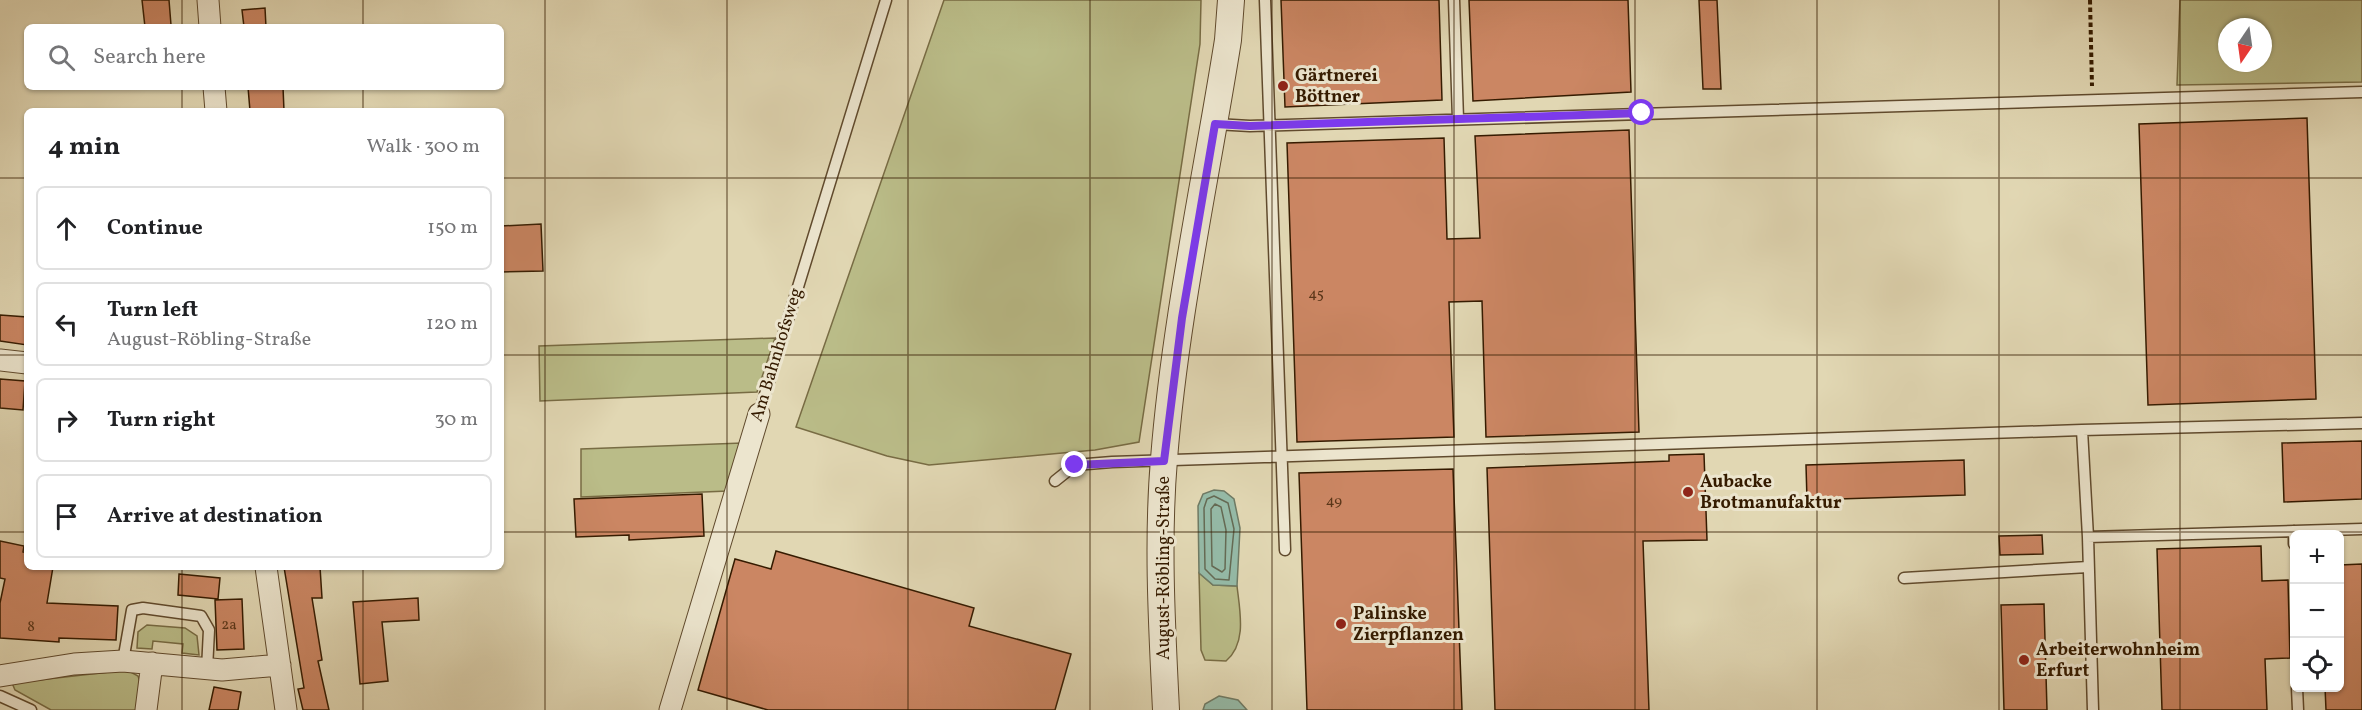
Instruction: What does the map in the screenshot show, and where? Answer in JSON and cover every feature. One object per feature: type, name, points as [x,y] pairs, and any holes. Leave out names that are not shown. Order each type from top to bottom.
[{"type":"street","points":[[208,0],[210,24]]},
{"type":"street","name":"August-Röbling-Straße","points":[[1166,710],[1163,596],[1164,461],[1180,330],[1228,40],[1231,0]]},
{"type":"street","points":[[214,90],[216,108]]},
{"type":"street","points":[[0,360],[24,363]]},
{"type":"street","name":"Am Bahnhofsweg","points":[[670,710],[759,414]]},
{"type":"street","points":[[266,570],[286,710]]},
{"type":"street","points":[[0,676],[74,664],[123,661],[222,670],[280,665]]},
{"type":"street","points":[[146,710],[152,663]]},
{"type":"lane","name":"Am Bahnhofsweg","points":[[759,414],[886,0]]},
{"type":"lane","points":[[1265,0],[1285,550]]},
{"type":"lane","points":[[1454,0],[1458,119]]},
{"type":"lane","points":[[1215,124],[1269,125],[2362,92]]},
{"type":"lane","points":[[1056,481],[1075,465],[1164,461],[2082,430],[2362,423]]},
{"type":"lane","points":[[2082,430],[2093,710]]},
{"type":"lane","points":[[2328,530],[2362,529]]},
{"type":"lane","points":[[2088,537],[2290,531]]},
{"type":"lane","points":[[1904,578],[2088,567]]},
{"type":"lane","points":[[123,661],[128,621],[132,610],[143,608],[201,616],[209,630],[207,669]]},
{"type":"lane","points":[[2297,692],[2298,710]]},
{"type":"lane","points":[[0,696],[31,710]]},
{"type":"path","points":[[2090,0],[2093,100]]},
{"type":"shaded area","points":[[944,0],[1201,0],[1200,44],[1139,442],[1095,450],[929,465],[887,456],[796,427]]},
{"type":"shaded area","points":[[2180,0],[2362,0],[2362,82],[2177,85]]},
{"type":"shaded area","points":[[775,338],[757,392],[540,401],[539,346]]},
{"type":"shaded area","points":[[742,443],[728,491],[581,497],[581,449]]},
{"type":"shaded area","points":[[1199,573],[1213,585],[1237,586],[1240,636],[1233,654],[1226,661],[1205,660],[1201,650]]},
{"type":"shaded area","points":[[147,625],[185,628],[197,636],[199,655],[182,653],[183,644],[153,641],[152,649],[137,648],[138,632]]},
{"type":"shaded area","points":[[127,670],[138,676],[142,688],[137,710],[51,710],[15,690],[12,683]]},
{"type":"water","points":[[1214,490],[1224,491],[1234,499],[1240,528],[1237,586],[1213,585],[1199,573],[1198,506],[1203,494]]},
{"type":"water","points":[[1219,696],[1238,700],[1247,710],[1203,710],[1205,704]]},
{"type":"building","points":[[142,0],[169,0],[171,24],[145,24]]},
{"type":"building","points":[[1281,0],[1439,0],[1442,100],[1285,107]]},
{"type":"building","points":[[1469,0],[1628,0],[1631,92],[1473,101]]},
{"type":"building","points":[[1699,0],[1717,0],[1721,89],[1703,89]]},
{"type":"building","points":[[265,8],[266,24],[244,24],[242,10]]},
{"type":"building","points":[[248,90],[283,90],[284,108],[250,108]]},
{"type":"building","points":[[2307,118],[2316,399],[2148,405],[2139,124]]},
{"type":"building","points":[[1629,130],[1639,432],[1486,437],[1482,301],[1449,302],[1454,437],[1297,442],[1287,143],[1444,138],[1447,239],[1480,238],[1475,136]]},
{"type":"building","points":[[541,224],[543,271],[504,272],[504,226]]},
{"type":"building","points":[[0,315],[24,317],[24,345],[0,341]]},
{"type":"building","points":[[0,379],[24,381],[23,410],[0,408]]},
{"type":"building","points":[[2362,441],[2362,499],[2284,502],[2282,443]]},
{"type":"building","points":[[1704,454],[1707,540],[1643,541],[1649,710],[1495,710],[1487,468],[1669,461],[1669,455]]},
{"type":"building","points":[[1964,460],[1965,495],[1807,500],[1806,465]]},
{"type":"building","points":[[1453,469],[1462,710],[1307,710],[1299,473]]},
{"type":"building","points":[[702,494],[704,536],[629,540],[629,535],[576,537],[574,499]]},
{"type":"building","points":[[2042,535],[2043,554],[2000,555],[1999,536]]},
{"type":"building","points":[[0,541],[24,546],[24,570],[52,570],[47,603],[118,606],[116,640],[59,638],[59,642],[0,638],[0,603],[5,579],[0,578]]},
{"type":"building","points":[[2261,546],[2262,581],[2288,580],[2290,658],[2265,659],[2267,710],[2162,710],[2157,549]]},
{"type":"building","points":[[776,551],[974,608],[969,626],[1071,654],[1055,710],[768,710],[698,690],[735,559],[771,569]]},
{"type":"building","points":[[2362,564],[2362,710],[2326,710],[2325,692],[2344,692],[2344,565]]},
{"type":"building","points":[[284,570],[320,570],[322,598],[312,598],[322,660],[318,661],[329,710],[303,710],[298,689],[304,688]]},
{"type":"building","points":[[179,574],[220,578],[218,599],[178,595]]},
{"type":"building","points":[[418,598],[419,620],[382,622],[388,681],[360,684],[353,602]]},
{"type":"building","points":[[242,599],[244,649],[217,650],[215,600]]},
{"type":"building","points":[[2044,604],[2047,710],[2004,710],[2001,605]]},
{"type":"building","points":[[214,687],[241,692],[238,710],[209,710]]},
{"type":"place","name":"Gärtnerei Böttner","points":[[1283,86]]},
{"type":"place","name":"Aubacke Brotmanufaktur","points":[[1688,492]]},
{"type":"place","name":"Palinske Zierpflanzen","points":[[1341,624]]},
{"type":"place","name":"Arbeiterwohnheim Erfurt","points":[[2024,660]]},
{"type":"route","points":[[1075,465],[1164,461],[1182,318],[1215,124],[1250,126],[1642,113]]}]
